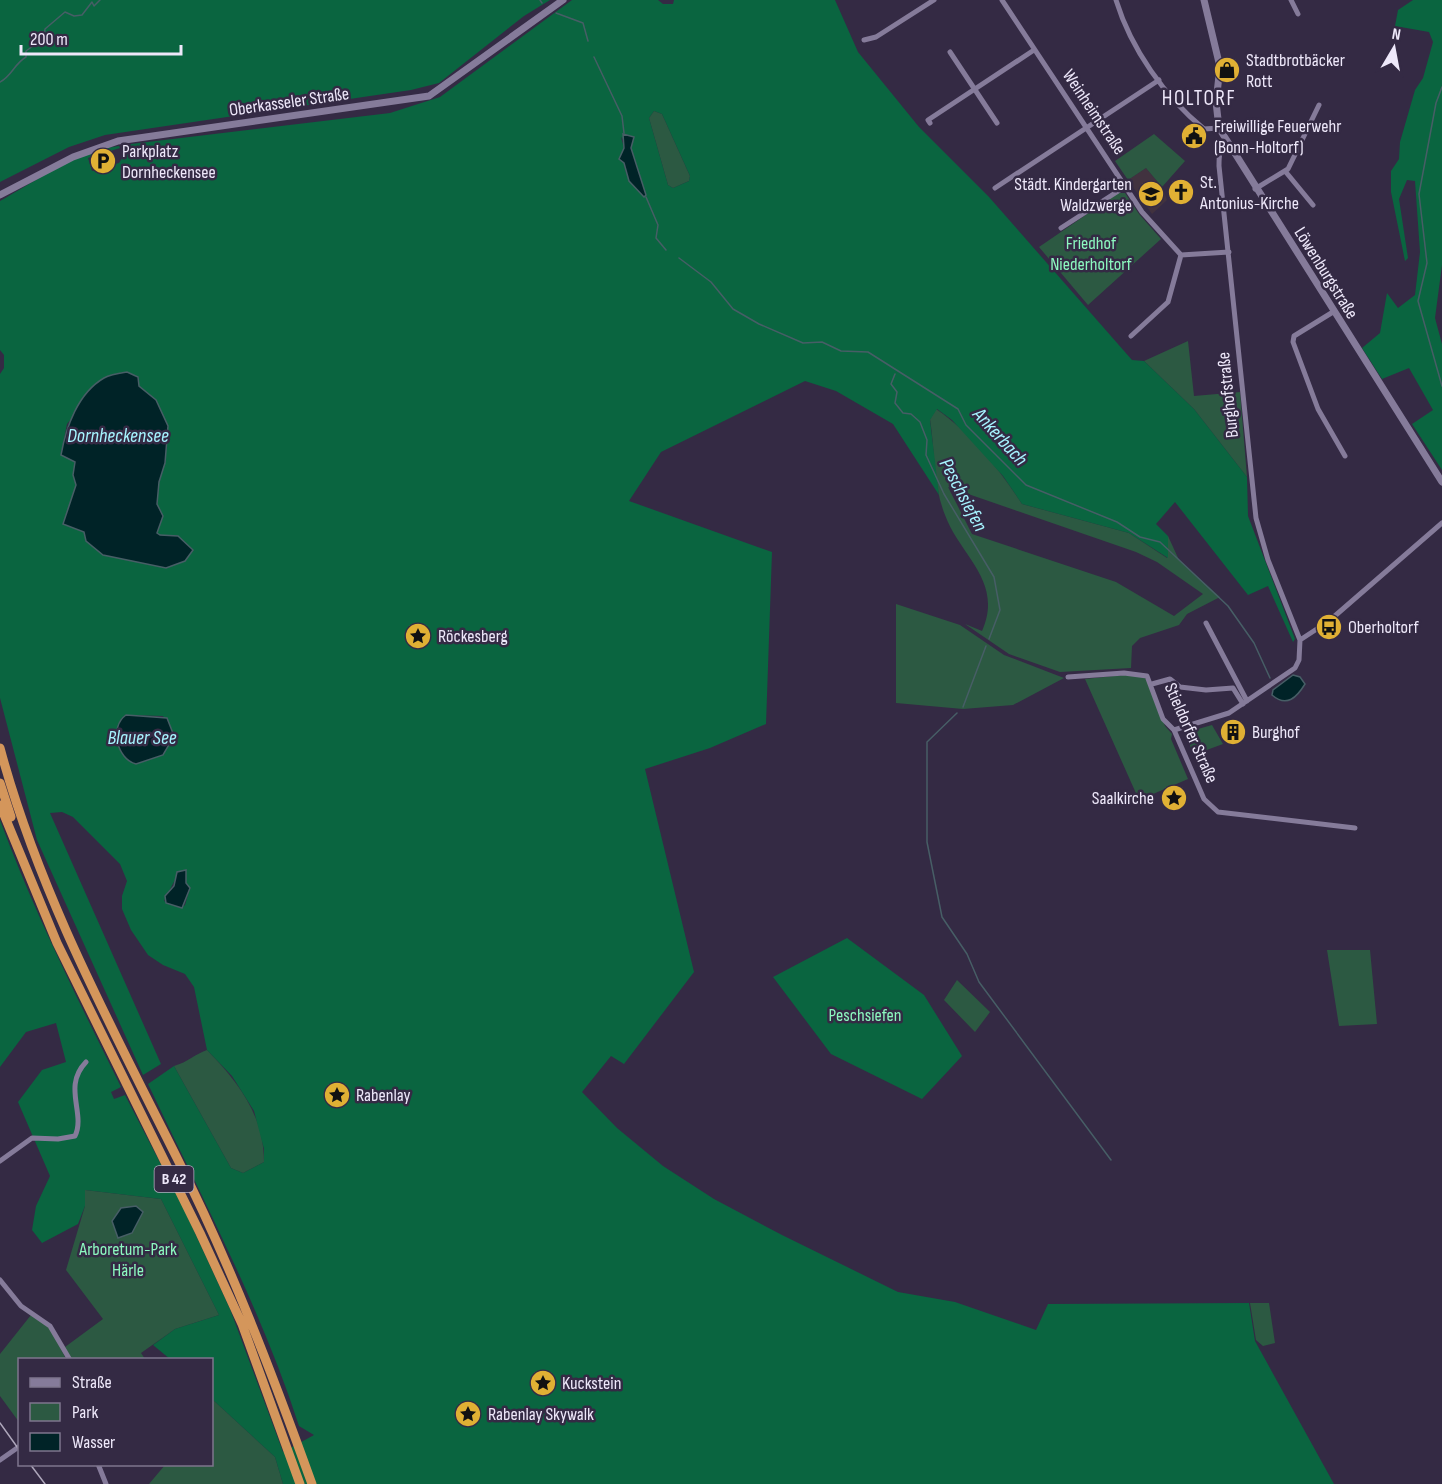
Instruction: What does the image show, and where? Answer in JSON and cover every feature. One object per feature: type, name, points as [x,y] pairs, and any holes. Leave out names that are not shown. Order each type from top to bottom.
[{"type":"highway","name":"B 42","points":[[1,751],[23,824],[63,928],[213,1231],[240,1292],[312,1484]]},
{"type":"highway","name":"B 42","points":[[0,783],[32,882]]},
{"type":"highway","name":"B 42","points":[[0,805],[57,943],[237,1314],[300,1484]]},
{"type":"street","name":"Oberkasseler Straße","points":[[0,195],[73,157],[118,141],[429,96],[563,0]]},
{"type":"street","points":[[864,40],[876,37],[934,0]]},
{"type":"street","name":"Weinheimstraße","points":[[1002,0],[1142,212],[1181,255]]},
{"type":"street","points":[[1116,0],[1122,18],[1173,99],[1204,129],[1219,128]]},
{"type":"street","name":"Löwenburgstraße","points":[[1204,0],[1220,67],[1216,102],[1219,128],[1255,189],[1442,482]]},
{"type":"street","points":[[1291,0],[1298,14]]},
{"type":"street","points":[[930,123],[928,120],[1034,50]]},
{"type":"street","points":[[950,52],[997,123]]},
{"type":"street","points":[[995,188],[1159,80]]},
{"type":"street","points":[[1255,189],[1286,171],[1319,105]]},
{"type":"street","name":"Burghofstraße","points":[[1227,143],[1222,147],[1219,156],[1256,518],[1268,561],[1299,640]]},
{"type":"street","points":[[1286,171],[1313,205]]},
{"type":"street","points":[[1061,228],[1126,186]]},
{"type":"street","points":[[1131,336],[1168,302],[1181,255],[1229,252]]},
{"type":"street","points":[[1333,312],[1294,336],[1293,342],[1318,409],[1345,456]]},
{"type":"street","points":[[1174,730],[1220,718],[1295,668],[1301,650],[1299,640],[1310,636],[1329,621],[1442,523]]},
{"type":"street","points":[[1206,623],[1245,702]]},
{"type":"street","name":"Stieldorfer Straße","points":[[1068,677],[1141,674],[1147,676],[1152,684],[1163,718],[1174,730],[1204,799],[1218,812],[1355,828]]},
{"type":"street","points":[[1152,684],[1170,679],[1180,687],[1206,690],[1233,688],[1245,702]]},
{"type":"street","points":[[0,1161],[32,1138],[58,1139],[75,1136],[77,1128],[74,1088],[86,1062]]},
{"type":"street","points":[[0,1280],[21,1306],[50,1326],[69,1358]]},
{"type":"street","points":[[0,1460],[18,1447]]},
{"type":"street","points":[[99,1466],[106,1484]]},
{"type":"shaded area","name":"Städt. Kindergarten Waldzwerge","points":[[1146,168],[1162,187],[1167,200],[1152,214],[1128,180]]},
{"type":"green space","points":[[0,0],[550,0],[524,16],[439,83],[411,90],[105,135],[69,147],[0,182]]},
{"type":"green space","points":[[572,0],[658,0],[663,4],[673,4],[674,0],[835,0],[858,52],[919,127],[989,197],[1132,360],[1144,361],[1194,409],[1247,477],[1248,516],[1295,639],[1293,642],[1268,586],[1248,595],[1175,502],[1156,524],[1168,536],[1168,558],[1129,533],[1022,504],[1003,476],[952,420],[937,409],[930,420],[939,495],[893,424],[836,391],[805,381],[661,452],[629,501],[772,552],[766,724],[710,748],[645,769],[694,972],[624,1064],[611,1056],[582,1092],[617,1128],[663,1166],[714,1199],[898,1292],[955,1302],[1036,1330],[1048,1304],[1249,1303],[1255,1341],[1334,1484],[283,1484],[275,1457],[213,1400],[213,1358],[169,1358],[153,1345],[175,1329],[219,1315],[161,1199],[85,1190],[85,1206],[78,1224],[42,1243],[32,1230],[36,1206],[50,1176],[18,1102],[42,1070],[66,1062],[56,1023],[26,1032],[0,1067],[0,820],[42,922],[121,1087],[111,1092],[114,1099],[125,1095],[184,1209],[230,1309],[283,1452],[314,1435],[299,1426],[284,1382],[248,1295],[148,1084],[174,1066],[231,1168],[243,1173],[264,1162],[264,1149],[254,1111],[232,1076],[207,1050],[194,987],[185,974],[163,965],[148,955],[131,930],[122,909],[122,896],[127,881],[120,864],[73,817],[62,812],[50,813],[161,1064],[143,1075],[37,840],[0,698],[0,374],[4,368],[4,355],[0,350],[0,201],[72,160],[103,149],[119,146],[120,148],[88,158],[92,171],[119,163],[131,144],[390,113],[440,97]],"holes":[[[654,111],[662,114],[690,176],[689,181],[673,188],[668,185],[649,118]],[[621,137],[631,148],[646,195],[631,181],[626,173],[624,162],[619,159],[624,148]],[[104,378],[145,392],[156,400],[165,463],[159,482],[157,504],[160,526],[157,533],[178,536],[84,532],[63,524],[76,485],[73,475],[75,461],[61,454],[67,424]],[[126,715],[163,716],[174,736],[163,755],[136,764],[118,746],[118,729]],[[176,878],[190,888],[185,905],[181,908],[164,901]]]},
{"type":"green space","points":[[1413,0],[1442,0],[1442,265],[1435,318],[1442,344],[1442,470],[1412,424],[1433,410],[1409,368],[1382,379],[1362,348],[1380,333],[1387,293],[1398,308],[1415,295],[1420,252],[1415,181],[1407,180],[1399,199],[1408,258],[1405,261],[1391,192],[1391,171],[1399,159],[1400,142],[1415,90],[1423,78],[1433,42],[1429,32],[1395,26],[1398,10]]},
{"type":"green space","points":[[654,111],[662,114],[690,176],[689,181],[673,188],[668,185],[649,118]]},
{"type":"green space","points":[[1154,134],[1185,161],[1162,187],[1146,168],[1128,180],[1115,161]]},
{"type":"green space","name":"Friedhof Niederholtorf","points":[[1118,193],[1125,193],[1139,214],[1161,239],[1088,305],[1039,247]]},
{"type":"green space","points":[[1188,341],[1194,396],[1240,392],[1247,477],[1194,409],[1144,361]]},
{"type":"green space","points":[[936,409],[973,440],[1022,504],[1129,533],[1167,558],[1168,536],[1179,560],[1220,597],[1187,614],[1179,625],[1140,638],[1132,646],[1131,668],[1060,672],[1009,654],[965,624],[982,631],[988,598],[984,583],[952,530],[941,504],[936,480],[930,419]],"holes":[[[948,487],[1136,552],[1157,562],[1203,594],[1174,616],[1116,582],[972,534]]]},
{"type":"green space","points":[[896,604],[960,625],[1004,655],[1064,678],[1013,705],[963,709],[896,703]]},
{"type":"green space","points":[[1134,674],[1145,678],[1149,683],[1165,726],[1172,734],[1171,739],[1188,779],[1139,800],[1085,679]]},
{"type":"green space","points":[[1212,725],[1223,744],[1193,755],[1187,736],[1191,731]]},
{"type":"green space","name":"Peschsiefen","points":[[847,938],[924,995],[962,1056],[922,1099],[831,1054],[773,977]]},
{"type":"green space","points":[[1327,950],[1370,950],[1377,1024],[1339,1026]]},
{"type":"green space","points":[[957,980],[990,1012],[975,1032],[944,1000]]},
{"type":"green space","points":[[207,1050],[239,1087],[254,1114],[259,1129],[264,1162],[243,1173],[231,1168],[174,1066]]},
{"type":"green space","name":"Arboretum-Park Härle","points":[[85,1190],[161,1199],[219,1315],[175,1329],[141,1353],[144,1358],[70,1358],[65,1347],[103,1319],[66,1270],[85,1206]]},
{"type":"green space","points":[[1250,1303],[1269,1303],[1275,1343],[1263,1346],[1256,1340]]},
{"type":"green space","points":[[31,1315],[50,1328],[65,1358],[18,1358],[18,1421],[0,1396],[0,1354]]},
{"type":"green space","points":[[213,1400],[275,1457],[283,1484],[149,1484],[164,1466],[213,1466]]},
{"type":"water","points":[[623,134],[634,137],[631,148],[646,195],[644,197],[629,181],[624,163],[619,159],[624,148]]},
{"type":"water","name":"Dornheckensee","points":[[127,372],[138,377],[139,386],[156,400],[168,426],[165,463],[159,482],[157,504],[163,516],[157,533],[178,536],[193,550],[185,561],[166,568],[103,555],[86,541],[84,532],[63,524],[76,485],[73,475],[75,462],[61,455],[70,422],[80,402],[95,384],[104,378]]},
{"type":"water","points":[[1293,675],[1300,677],[1305,684],[1295,697],[1282,701],[1272,695],[1273,690]]},
{"type":"water","name":"Blauer See","points":[[126,715],[167,718],[174,736],[163,755],[136,764],[124,756],[117,734],[121,720]]},
{"type":"water","points":[[186,870],[186,883],[190,888],[182,908],[166,903],[165,896],[174,886],[177,872]]},
{"type":"water","points":[[136,1206],[143,1212],[132,1233],[118,1238],[112,1221],[121,1208]]},
{"type":"waterway","name":"Ankerbach","points":[[0,82],[26,57],[26,51],[44,38],[45,29],[65,12],[74,16],[82,15],[92,2],[94,6],[100,0]]},
{"type":"waterway","name":"Ankerbach","points":[[556,13],[583,23],[588,41]]},
{"type":"waterway","name":"Ankerbach","points":[[594,57],[622,116],[624,133]]},
{"type":"waterway","points":[[1442,87],[1436,103],[1419,194],[1427,263],[1418,301],[1442,386]]},
{"type":"waterway","name":"Ankerbach","points":[[646,197],[658,225],[656,238],[666,250]]},
{"type":"waterway","name":"Ankerbach","points":[[679,258],[711,282],[733,309],[759,324],[803,343],[822,342],[841,351],[868,352],[958,409],[966,425],[1026,485],[1117,522],[1140,537],[1160,542],[1228,606],[1254,643],[1270,678]]},
{"type":"waterway","name":"Peschsiefen","points":[[895,374],[891,384],[897,392],[895,403],[903,413],[911,414],[920,422],[927,440],[926,455],[944,494],[994,577],[1000,610],[989,639]]},
{"type":"waterway","name":"Peschsiefen","points":[[963,707],[986,646]]},
{"type":"waterway","name":"Peschsiefen","points":[[957,713],[927,742],[927,842],[942,917],[967,954],[979,982],[1111,1160]]},
{"type":"tram line","points":[[0,1423],[18,1448]]},
{"type":"tram line","points":[[32,1466],[45,1484]]},
{"type":"place","name":"Stadtbrotbäcker Rott","points":[[1227,70]]},
{"type":"place","name":"Freiwillige Feuerwehr (Bonn-Holtorf)","points":[[1194,136]]},
{"type":"place","name":"Parkplatz Dornheckensee","points":[[103,161]]},
{"type":"place","name":"St. Antonius-Kirche","points":[[1181,192]]},
{"type":"place","name":"Städt. Kindergarten Waldzwerge","points":[[1151,194]]},
{"type":"place","name":"Oberholtorf","points":[[1329,627]]},
{"type":"place","name":"Röckesberg","points":[[418,636]]},
{"type":"place","name":"Burghof","points":[[1233,732]]},
{"type":"place","name":"Saalkirche","points":[[1174,798]]},
{"type":"place","name":"Rabenlay","points":[[337,1095]]},
{"type":"place","name":"Kuckstein","points":[[543,1383]]},
{"type":"place","name":"Rabenlay Skywalk","points":[[468,1414]]},
{"type":"district","name":"HOLTORF","points":[[1199,98]]}]
